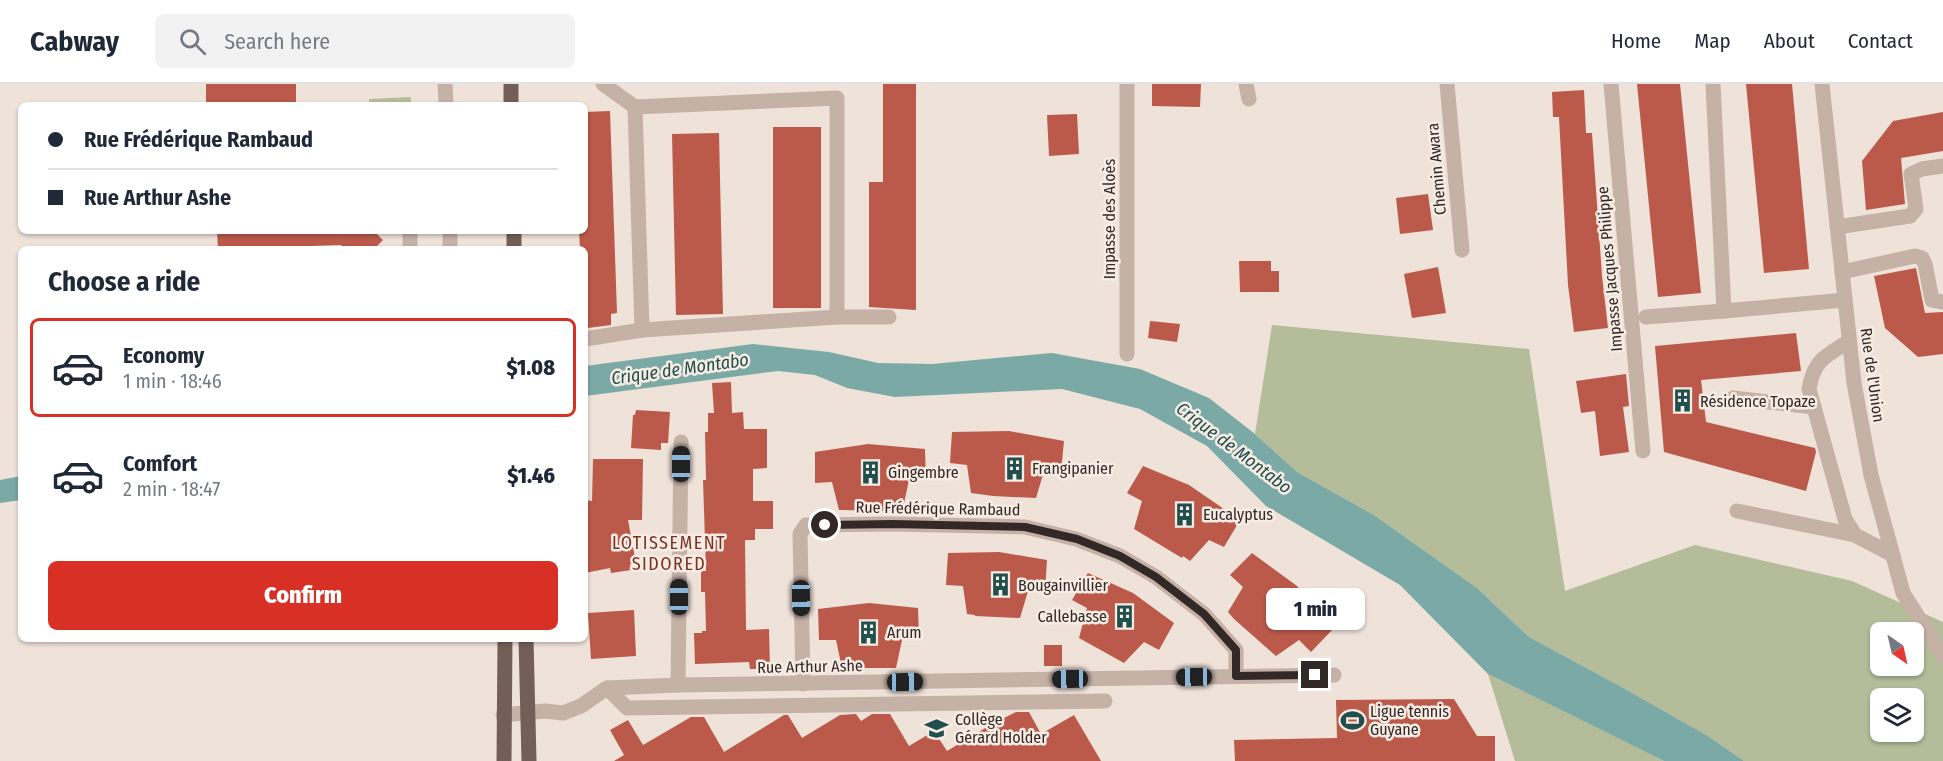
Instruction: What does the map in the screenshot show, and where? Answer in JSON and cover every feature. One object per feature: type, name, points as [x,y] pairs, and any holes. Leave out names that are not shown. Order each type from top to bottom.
[{"type":"main road","points":[[510,84],[511,102]]},
{"type":"main road","points":[[504,761],[505,642]]},
{"type":"main road","points":[[526,642],[529,761]]},
{"type":"street","points":[[445,84],[446,102]]},
{"type":"street","points":[[603,84],[635,107],[837,98],[837,317]]},
{"type":"street","name":"Impasse des Aloès","points":[[1127,84],[1127,354]]},
{"type":"street","name":"Chemin Awara","points":[[1447,84],[1462,250]]},
{"type":"street","name":"Impasse Jacques Philippe","points":[[1611,84],[1643,451]]},
{"type":"street","points":[[1713,84],[1724,311]]},
{"type":"street","name":"Rue de l'Union","points":[[1822,84],[1855,390],[1871,475],[1903,593],[1943,656]]},
{"type":"street","points":[[635,107],[642,330]]},
{"type":"street","points":[[1837,227],[1911,216],[1916,209],[1911,174],[1922,169],[1943,166]]},
{"type":"street","points":[[1842,272],[1915,256],[1922,258],[1932,300],[1943,302]]},
{"type":"street","points":[[1646,317],[1845,300]]},
{"type":"street","points":[[588,339],[642,330],[837,317],[889,317]]},
{"type":"street","points":[[1850,341],[1821,360],[1812,374],[1809,390],[1845,519],[1855,535]]},
{"type":"street","points":[[1733,398],[1814,407]]},
{"type":"street","points":[[678,685],[681,442]]},
{"type":"street","points":[[1737,511],[1855,535],[1893,555]]},
{"type":"street","name":"Rue Frédérique Rambaud","points":[[803,684],[800,534],[807,525],[1025,527],[1077,539],[1120,556],[1156,577],[1204,614],[1236,650],[1236,676]]},
{"type":"street","name":"Rue Arthur Ashe","points":[[607,688],[1334,675]]},
{"type":"street","points":[[503,715],[545,711],[563,713],[581,705],[607,688],[627,708],[1105,702]]},
{"type":"green space","points":[[411,97],[411,102],[369,102],[369,99]]},
{"type":"green space","points":[[1272,325],[1529,349],[1565,591],[1695,545],[1852,581],[1943,622],[1943,761],[1744,761],[1708,736],[1529,637],[1477,588],[1374,515],[1297,472],[1255,434]]},
{"type":"green space","points":[[1488,674],[1664,761],[1515,761]]},
{"type":"water","name":"Crique de Montabo","points":[[753,344],[829,352],[878,363],[932,364],[1052,353],[1140,369],[1209,398],[1255,434],[1297,472],[1374,515],[1477,588],[1529,637],[1708,736],[1744,761],[1664,761],[1488,674],[1400,585],[1266,506],[1207,446],[1140,409],[1062,389],[895,397],[847,388],[815,375],[778,371],[588,396],[588,366]]},
{"type":"water","points":[[18,477],[18,500],[0,503],[0,480]]},
{"type":"building","points":[[206,84],[296,84],[296,102],[206,102]]},
{"type":"building","points":[[883,84],[916,84],[916,310],[869,307],[869,182],[883,182]]},
{"type":"building","points":[[1152,84],[1201,84],[1200,107],[1152,106]]},
{"type":"building","points":[[1637,84],[1680,84],[1701,293],[1658,297]]},
{"type":"building","points":[[1746,84],[1792,84],[1809,269],[1764,273]]},
{"type":"building","points":[[1584,90],[1586,133],[1592,133],[1608,328],[1574,332],[1568,285],[1559,117],[1553,117],[1552,92]]},
{"type":"building","points":[[610,111],[617,313],[611,314],[611,325],[588,328],[588,246],[580,246],[579,234],[588,234],[588,112]]},
{"type":"building","points":[[1943,112],[1943,151],[1901,158],[1905,204],[1866,210],[1862,161],[1893,121]]},
{"type":"building","points":[[1077,114],[1079,154],[1049,156],[1047,115]]},
{"type":"building","points":[[773,127],[821,127],[821,308],[773,308]]},
{"type":"building","points":[[719,133],[723,314],[676,315],[672,134]]},
{"type":"building","points":[[1428,194],[1433,230],[1400,234],[1396,198]]},
{"type":"building","points":[[217,234],[377,234],[383,240],[377,246],[218,246]]},
{"type":"building","points":[[1239,261],[1271,261],[1271,271],[1279,271],[1279,292],[1240,292]]},
{"type":"building","points":[[1438,267],[1446,313],[1412,318],[1404,274]]},
{"type":"building","points":[[1916,268],[1925,313],[1943,312],[1943,354],[1918,357],[1885,328],[1874,276]]},
{"type":"building","points":[[1150,321],[1180,324],[1177,342],[1148,338]]},
{"type":"building","name":"Résidence Topaze","points":[[1796,333],[1801,371],[1701,380],[1706,422],[1815,448],[1806,491],[1664,452],[1655,346]]},
{"type":"building","points":[[1626,374],[1629,406],[1623,407],[1629,452],[1600,456],[1595,411],[1581,413],[1576,381]]},
{"type":"building","points":[[731,382],[732,413],[743,412],[744,429],[767,429],[767,468],[753,469],[753,501],[773,501],[773,529],[755,529],[755,540],[745,540],[746,630],[769,629],[770,669],[750,669],[749,662],[695,664],[694,633],[706,631],[705,592],[701,592],[701,571],[706,571],[703,480],[706,480],[705,432],[708,432],[708,413],[714,413],[712,383]]},
{"type":"building","points":[[636,410],[670,412],[668,443],[661,443],[661,450],[631,448],[633,415]]},
{"type":"building","name":"Frangipanier","points":[[1009,431],[1064,441],[1061,472],[1044,471],[1036,498],[971,493],[967,465],[950,463],[952,432]]},
{"type":"building","name":"Gingembre","points":[[868,444],[925,449],[926,480],[909,480],[903,508],[895,509],[895,511],[839,510],[832,482],[815,483],[815,452]]},
{"type":"building","points":[[593,459],[643,459],[642,520],[628,520],[636,563],[630,564],[631,570],[611,573],[610,568],[588,572],[588,500],[592,501]]},
{"type":"building","name":"Eucalyptus","points":[[1143,466],[1189,485],[1240,520],[1224,547],[1209,540],[1190,561],[1134,529],[1142,501],[1127,493]]},
{"type":"building","name":"Bougainvillier","points":[[999,552],[1047,560],[1045,592],[1028,591],[1020,618],[967,614],[963,586],[946,585],[948,553]]},
{"type":"building","points":[[1252,553],[1297,586],[1333,629],[1311,652],[1299,640],[1276,656],[1228,612],[1243,587],[1230,575]]},
{"type":"building","name":"Callebasse","points":[[1088,573],[1133,593],[1174,623],[1159,650],[1144,642],[1124,663],[1079,638],[1087,608],[1072,600]]},
{"type":"building","name":"Arum","points":[[869,603],[918,608],[919,639],[902,640],[896,668],[842,668],[836,640],[819,640],[818,609]]},
{"type":"building","points":[[634,610],[636,656],[591,659],[588,613]]},
{"type":"building","points":[[1044,645],[1062,645],[1062,666],[1044,666]]},
{"type":"building","points":[[1454,699],[1477,736],[1495,736],[1495,761],[1235,761],[1234,740],[1337,738],[1336,700]]},
{"type":"building","points":[[1016,712],[1029,712],[1041,734],[1074,715],[1101,761],[614,761],[624,755],[610,730],[628,720],[643,745],[691,717],[704,717],[724,752],[784,715],[788,715],[802,738],[840,715],[856,714],[861,721],[872,714],[890,714],[909,746],[934,731],[947,751]]},
{"type":"place","name":"Résidence Topaze","points":[[1682,401]]},
{"type":"place","name":"Frangipanier","points":[[1014,468]]},
{"type":"place","name":"Gingembre","points":[[870,472]]},
{"type":"place","name":"Eucalyptus","points":[[1185,514]]},
{"type":"place","name":"Bougainvillier","points":[[1000,585]]},
{"type":"place","name":"Callebasse","points":[[1125,616]]},
{"type":"place","name":"Arum","points":[[869,632]]},
{"type":"place","name":"Ligue tennis Guyane","points":[[1352,720]]},
{"type":"place","name":"Collège Gérard Holder","points":[[937,728]]},
{"type":"district","name":"LOTISSEMENT SIDORED","points":[[669,553]]},
{"type":"route","points":[[825,525],[1025,527],[1077,539],[1120,556],[1156,577],[1204,614],[1236,650],[1236,676],[1315,675]]}]
